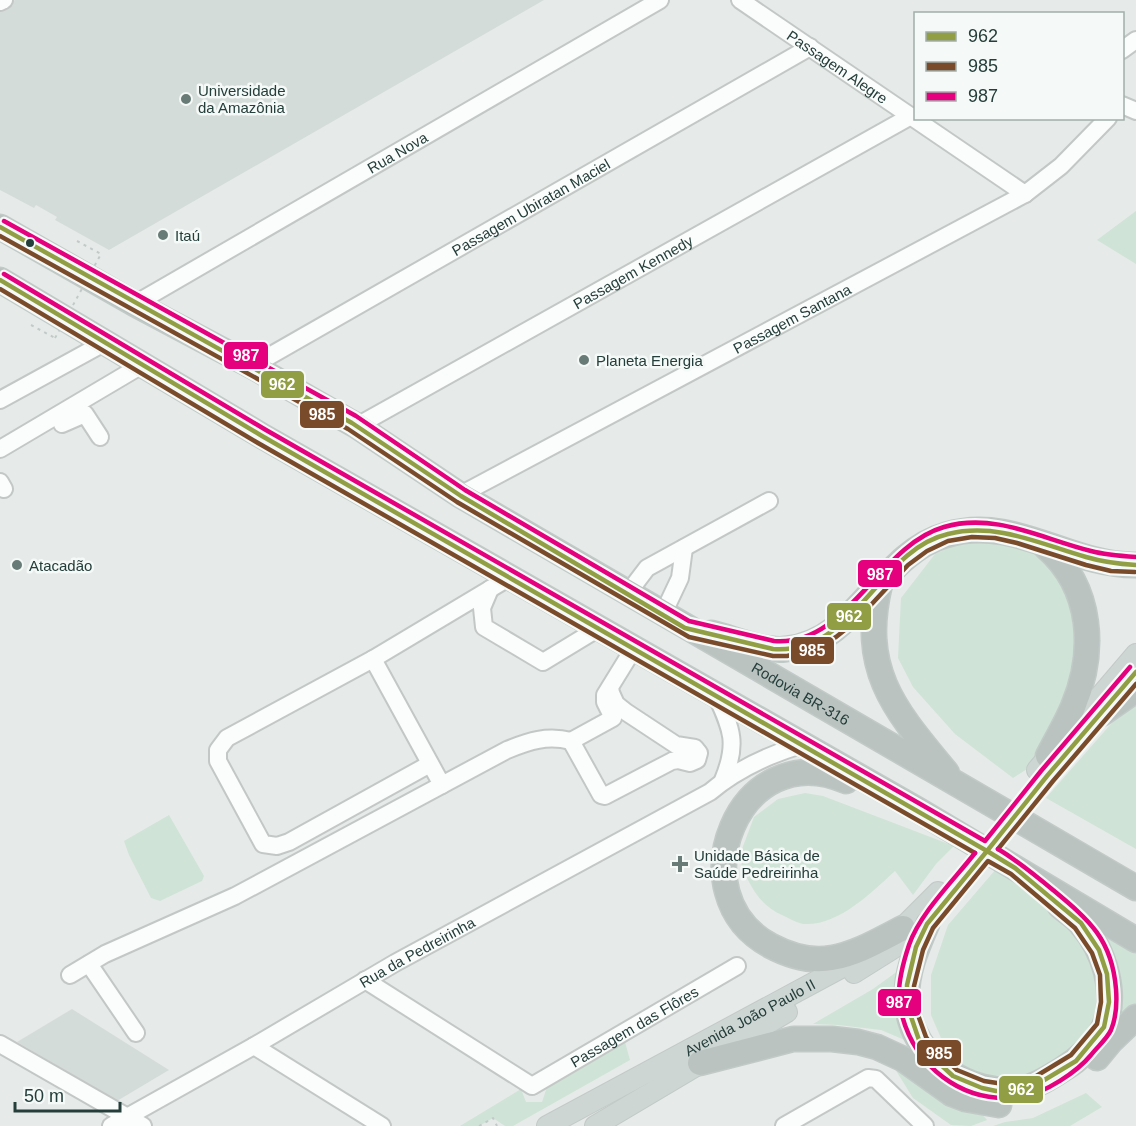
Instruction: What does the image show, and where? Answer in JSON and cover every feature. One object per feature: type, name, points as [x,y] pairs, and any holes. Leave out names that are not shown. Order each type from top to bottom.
[{"type":"highway","name":"Rodovia BR-316","points":[[0,227],[357,426],[460,495],[1136,888]]},
{"type":"highway","points":[[0,280],[262,436],[918,810],[1136,940]]},
{"type":"highway","points":[[691,630],[738,639],[763,648],[785,650],[807,645],[825,637],[854,612],[892,569],[917,549],[944,535],[975,530],[1004,531],[1037,540],[1089,560],[1136,565]]},
{"type":"highway","points":[[1037,540],[1059,559],[1072,578],[1083,602],[1088,627],[1087,653],[1073,706],[1044,767]]},
{"type":"highway","points":[[881,581],[873,627],[877,661],[886,691],[919,739],[956,784]]},
{"type":"highway","points":[[1101,714],[1136,690]]},
{"type":"highway","points":[[918,810],[831,774],[801,772],[768,782],[755,792],[734,820],[723,866],[728,899],[736,916],[750,933],[794,957],[831,958],[850,954],[915,926],[916,947],[907,985],[907,1005],[919,1040],[928,1053],[953,1076],[982,1088],[996,1090],[1030,1087],[1076,1061],[1104,1027],[1109,1002],[1107,974],[1100,950],[1081,924],[1015,868]]},
{"type":"highway","points":[[1084,859],[1136,872]]},
{"type":"highway","points":[[700,1063],[793,1039],[858,1042],[877,1047],[903,1059],[952,1095],[992,1105],[1022,1105],[1059,1090],[1077,1078],[1095,1062],[1111,1041],[1136,1017]]},
{"type":"main road","points":[[1044,767],[1136,654]]},
{"type":"main road","points":[[1044,767],[1101,714],[1136,672]]},
{"type":"main road","name":"Avenida João Paulo II","points":[[547,1126],[862,957],[915,926],[943,896],[1044,767]]},
{"type":"main road","name":"Avenida João Paulo II","points":[[595,1126],[887,954],[911,938],[915,926]]},
{"type":"street","name":"Rua Nova","points":[[135,304],[660,0]]},
{"type":"street","name":"Passagem Alegre","points":[[740,0],[914,118]]},
{"type":"street","name":"Passagem Ubiratan Maciel","points":[[252,366],[810,47]]},
{"type":"street","name":"Passagem Kennedy","points":[[357,426],[911,116]]},
{"type":"street","name":"Passagem Alegre","points":[[917,120],[1025,194]]},
{"type":"street","name":"Passagem Santana","points":[[460,495],[1025,194],[1077,151],[1106,120]]},
{"type":"street","points":[[0,400],[104,343]]},
{"type":"street","points":[[0,449],[142,365]]},
{"type":"street","points":[[0,460],[81,414],[89,417],[100,436]]},
{"type":"street","points":[[628,593],[647,568],[769,501]]},
{"type":"street","points":[[663,614],[680,578],[684,548]]},
{"type":"street","points":[[430,764],[289,842],[277,846],[263,844],[218,761],[218,750],[227,738],[373,659],[510,577]]},
{"type":"street","points":[[490,589],[482,608],[484,627],[543,662],[599,628]]},
{"type":"street","points":[[571,741],[601,795],[605,796],[672,761],[690,763],[699,758],[699,753],[695,748],[676,745],[620,715],[605,702],[605,695],[634,648]]},
{"type":"street","points":[[373,659],[442,785]]},
{"type":"street","points":[[717,697],[731,729],[733,749],[723,780]]},
{"type":"street","points":[[70,975],[134,940],[235,896],[507,750],[543,738],[571,741],[620,715]]},
{"type":"street","name":"Rua da Pedreirinha","points":[[111,1126],[254,1046],[365,980],[710,792],[723,780],[773,754],[801,745]]},
{"type":"street","points":[[89,964],[136,1033]]},
{"type":"street","name":"Passagem das Flôres","points":[[365,980],[532,1086],[737,966]]},
{"type":"street","points":[[0,1044],[143,1126]]},
{"type":"street","points":[[254,1046],[382,1126]]},
{"type":"street","points":[[784,1126],[868,1078],[876,1079],[925,1126]]},
{"type":"path","points":[[31,325],[55,338],[101,254],[77,241]]},
{"type":"path","points":[[479,1126],[493,1118],[497,1126]]},
{"type":"shaded area","name":"Universidade da Amazônia","points":[[15,0],[544,0],[109,250],[55,220],[57,217],[36,205],[34,208],[0,190],[0,9]]},
{"type":"shaded area","points":[[72,1009],[169,1070],[117,1101],[17,1042]]},
{"type":"green space","points":[[1136,211],[1136,264],[1097,240]]},
{"type":"green space","points":[[1018,535],[1054,566],[1080,624],[1076,668],[1048,756],[1013,778],[955,734],[913,687],[898,658],[901,598],[935,554],[967,540]]},
{"type":"green space","points":[[1136,702],[1136,849],[1046,798],[1125,708]]},
{"type":"green space","points":[[805,793],[823,796],[954,846],[936,864],[913,895],[895,871],[865,898],[841,914],[817,923],[798,923],[766,905],[754,891],[739,857],[754,817],[778,799]]},
{"type":"green space","points":[[169,815],[204,876],[202,881],[160,901],[151,898],[124,841]]},
{"type":"green space","points":[[996,869],[1023,881],[1074,926],[1101,976],[1100,1004],[1092,1033],[1061,1065],[996,1091],[966,1072],[944,1045],[931,1015],[931,975],[948,925]]},
{"type":"green space","points":[[1098,929],[1136,952],[1136,1005],[1106,1031]]},
{"type":"green space","points":[[902,968],[914,1044],[881,1030],[813,1024],[873,989]]},
{"type":"green space","points":[[625,1042],[630,1060],[513,1126],[505,1126],[493,1118],[479,1126],[460,1126],[521,1089],[526,1102],[542,1102],[548,1084]]},
{"type":"green space","points":[[890,1061],[980,1112],[987,1120],[971,1126],[951,1125],[913,1098]]},
{"type":"green space","points":[[1086,1093],[1102,1107],[1070,1126],[993,1126],[1033,1118]]},
{"type":"transit line","name":"987","points":[[4,221],[356,416],[465,490],[689,621],[774,641],[800,639],[822,628],[842,613],[900,554],[921,538],[944,527],[963,523],[1000,525],[1097,552],[1136,557]]},
{"type":"transit line","name":"962","points":[[0,227],[352,423],[461,496],[685,628],[773,649],[801,646],[825,636],[846,619],[883,579],[924,544],[948,534],[966,531],[1018,536],[1092,559],[1136,565]]},
{"type":"transit line","name":"985","points":[[0,236],[348,429],[457,502],[689,637],[773,656],[787,656],[813,650],[836,637],[856,621],[908,565],[927,551],[948,541],[972,537],[995,538],[1017,543],[1111,571],[1135,572]]},
{"type":"transit line","name":"987","points":[[4,274],[266,430],[985,841],[1130,667]]},
{"type":"transit line","name":"962","points":[[0,280],[262,436],[987,851]]},
{"type":"transit line","name":"985","points":[[0,289],[258,443],[975,853]]},
{"type":"transit line","name":"962","points":[[987,851],[1047,776],[1136,672]]},
{"type":"transit line","name":"985","points":[[998,849],[1136,684]]},
{"type":"transit line","name":"987","points":[[975,853],[938,897],[914,933],[901,976],[900,1007],[906,1028],[916,1047],[928,1064],[943,1077],[960,1088],[979,1095],[1000,1098],[1022,1097],[1041,1091],[1069,1075],[1085,1062],[1111,1030],[1116,1005],[1116,989],[1110,957],[1088,921],[1040,879],[998,849]]},
{"type":"transit line","name":"962","points":[[987,851],[1015,868],[1081,923],[1099,950],[1107,974],[1109,1002],[1104,1027],[1076,1061],[1036,1085],[1023,1089],[996,1091],[953,1076],[928,1053],[919,1040],[907,1005],[907,985],[916,947],[927,924],[987,851]]},
{"type":"transit line","name":"985","points":[[988,861],[1011,874],[1075,928],[1092,953],[1100,975],[1101,1002],[1097,1024],[1071,1055],[1033,1078],[1022,1082],[984,1081],[957,1070],[926,1037],[914,1004],[914,986],[923,950],[933,928],[988,861]]},
{"type":"place","name":"Universidade da Amazônia","points":[[186,99]]},
{"type":"place","name":"Itaú","points":[[163,235]]},
{"type":"place","name":"Planeta Energia","points":[[584,360]]},
{"type":"place","name":"Atacadão","points":[[17,565]]},
{"type":"place","name":"Unidade Básica de Saúde Pedreirinha","points":[[680,864]]}]
